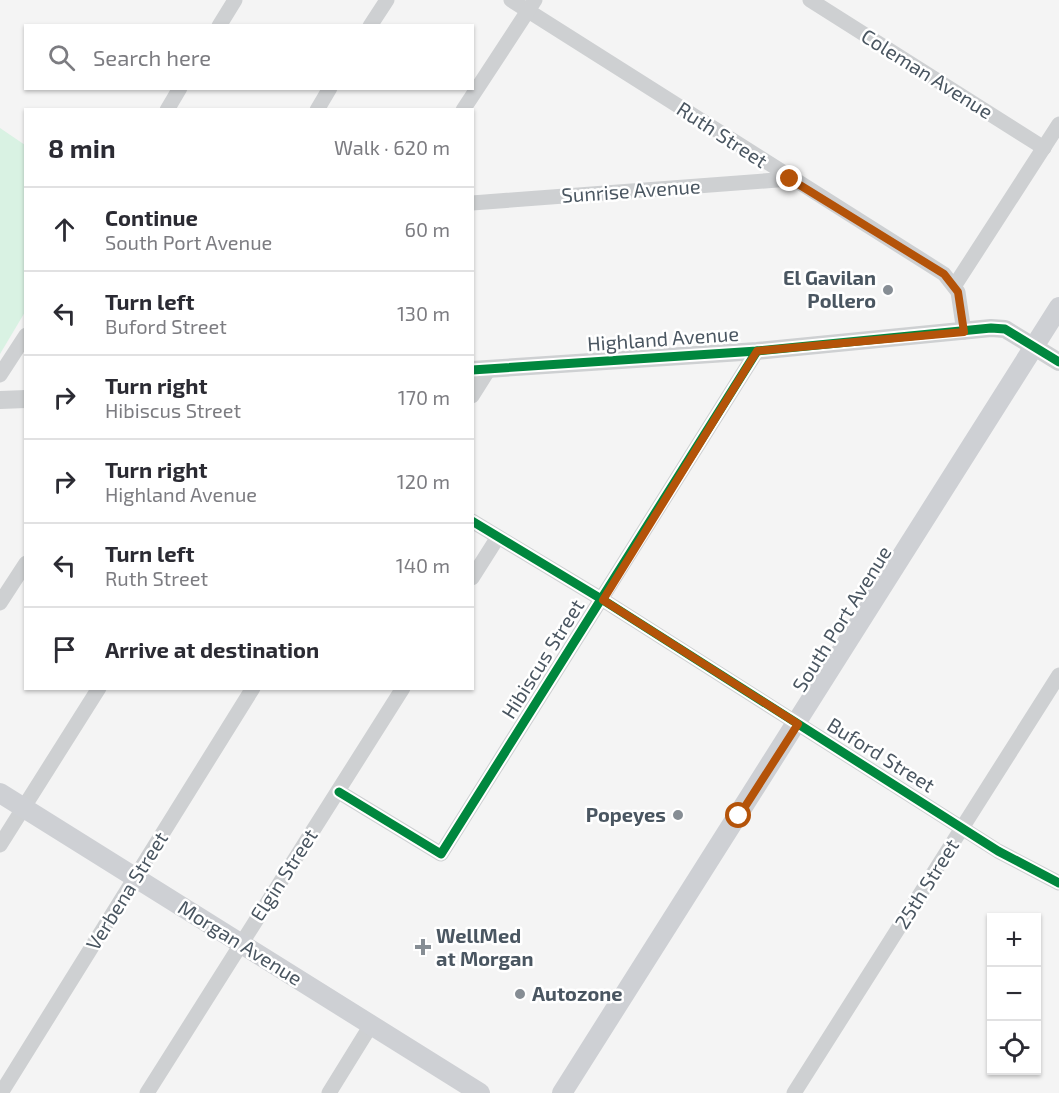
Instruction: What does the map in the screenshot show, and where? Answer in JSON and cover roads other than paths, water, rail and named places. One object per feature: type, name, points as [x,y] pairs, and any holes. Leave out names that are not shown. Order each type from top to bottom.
[{"type":"main road","name":"South Port Avenue","points":[[562,1093],[798,724],[1059,307]]},
{"type":"main road","name":"Morgan Avenue","points":[[0,793],[480,1093]]},
{"type":"street","points":[[220,24],[235,0]]},
{"type":"street","points":[[371,24],[387,0]]},
{"type":"street","name":"Ruth Street","points":[[511,0],[532,5],[790,179],[944,274],[955,285]]},
{"type":"street","name":"Coleman Avenue","points":[[810,0],[1044,148]]},
{"type":"street","points":[[464,108],[532,5]]},
{"type":"street","points":[[168,108],[179,90]]},
{"type":"street","points":[[318,108],[329,90]]},
{"type":"street","points":[[1059,124],[955,285],[964,332],[991,328],[1005,329],[1059,362]]},
{"type":"street","name":"Sunrise Avenue","points":[[474,203],[790,179]]},
{"type":"street","name":"Highland Avenue","points":[[481,369],[757,351],[964,332]]},
{"type":"street","points":[[0,375],[24,338]]},
{"type":"street","name":"Hibiscus Street","points":[[339,792],[441,854],[603,600],[757,351]]},
{"type":"street","points":[[474,390],[481,369]]},
{"type":"street","points":[[0,400],[24,399]]},
{"type":"street","name":"Buford Street","points":[[474,522],[603,600],[998,851],[1059,883]]},
{"type":"street","points":[[474,575],[498,537]]},
{"type":"street","points":[[0,603],[24,566]]},
{"type":"street","name":"25th Street","points":[[795,1093],[1059,675]]},
{"type":"street","points":[[0,845],[98,690]]},
{"type":"street","name":"Verbena Street","points":[[1,1093],[252,690]]},
{"type":"street","name":"Elgin Street","points":[[147,1093],[402,690]]},
{"type":"street","points":[[329,1093],[371,1025]]},
{"type":"place","name":"El Gavilan Pollero","points":[[888,290]]},
{"type":"place","name":"Popeyes","points":[[678,815]]},
{"type":"place","name":"WellMed at Morgan","points":[[423,947]]},
{"type":"place","name":"Autozone","points":[[520,994]]}]
